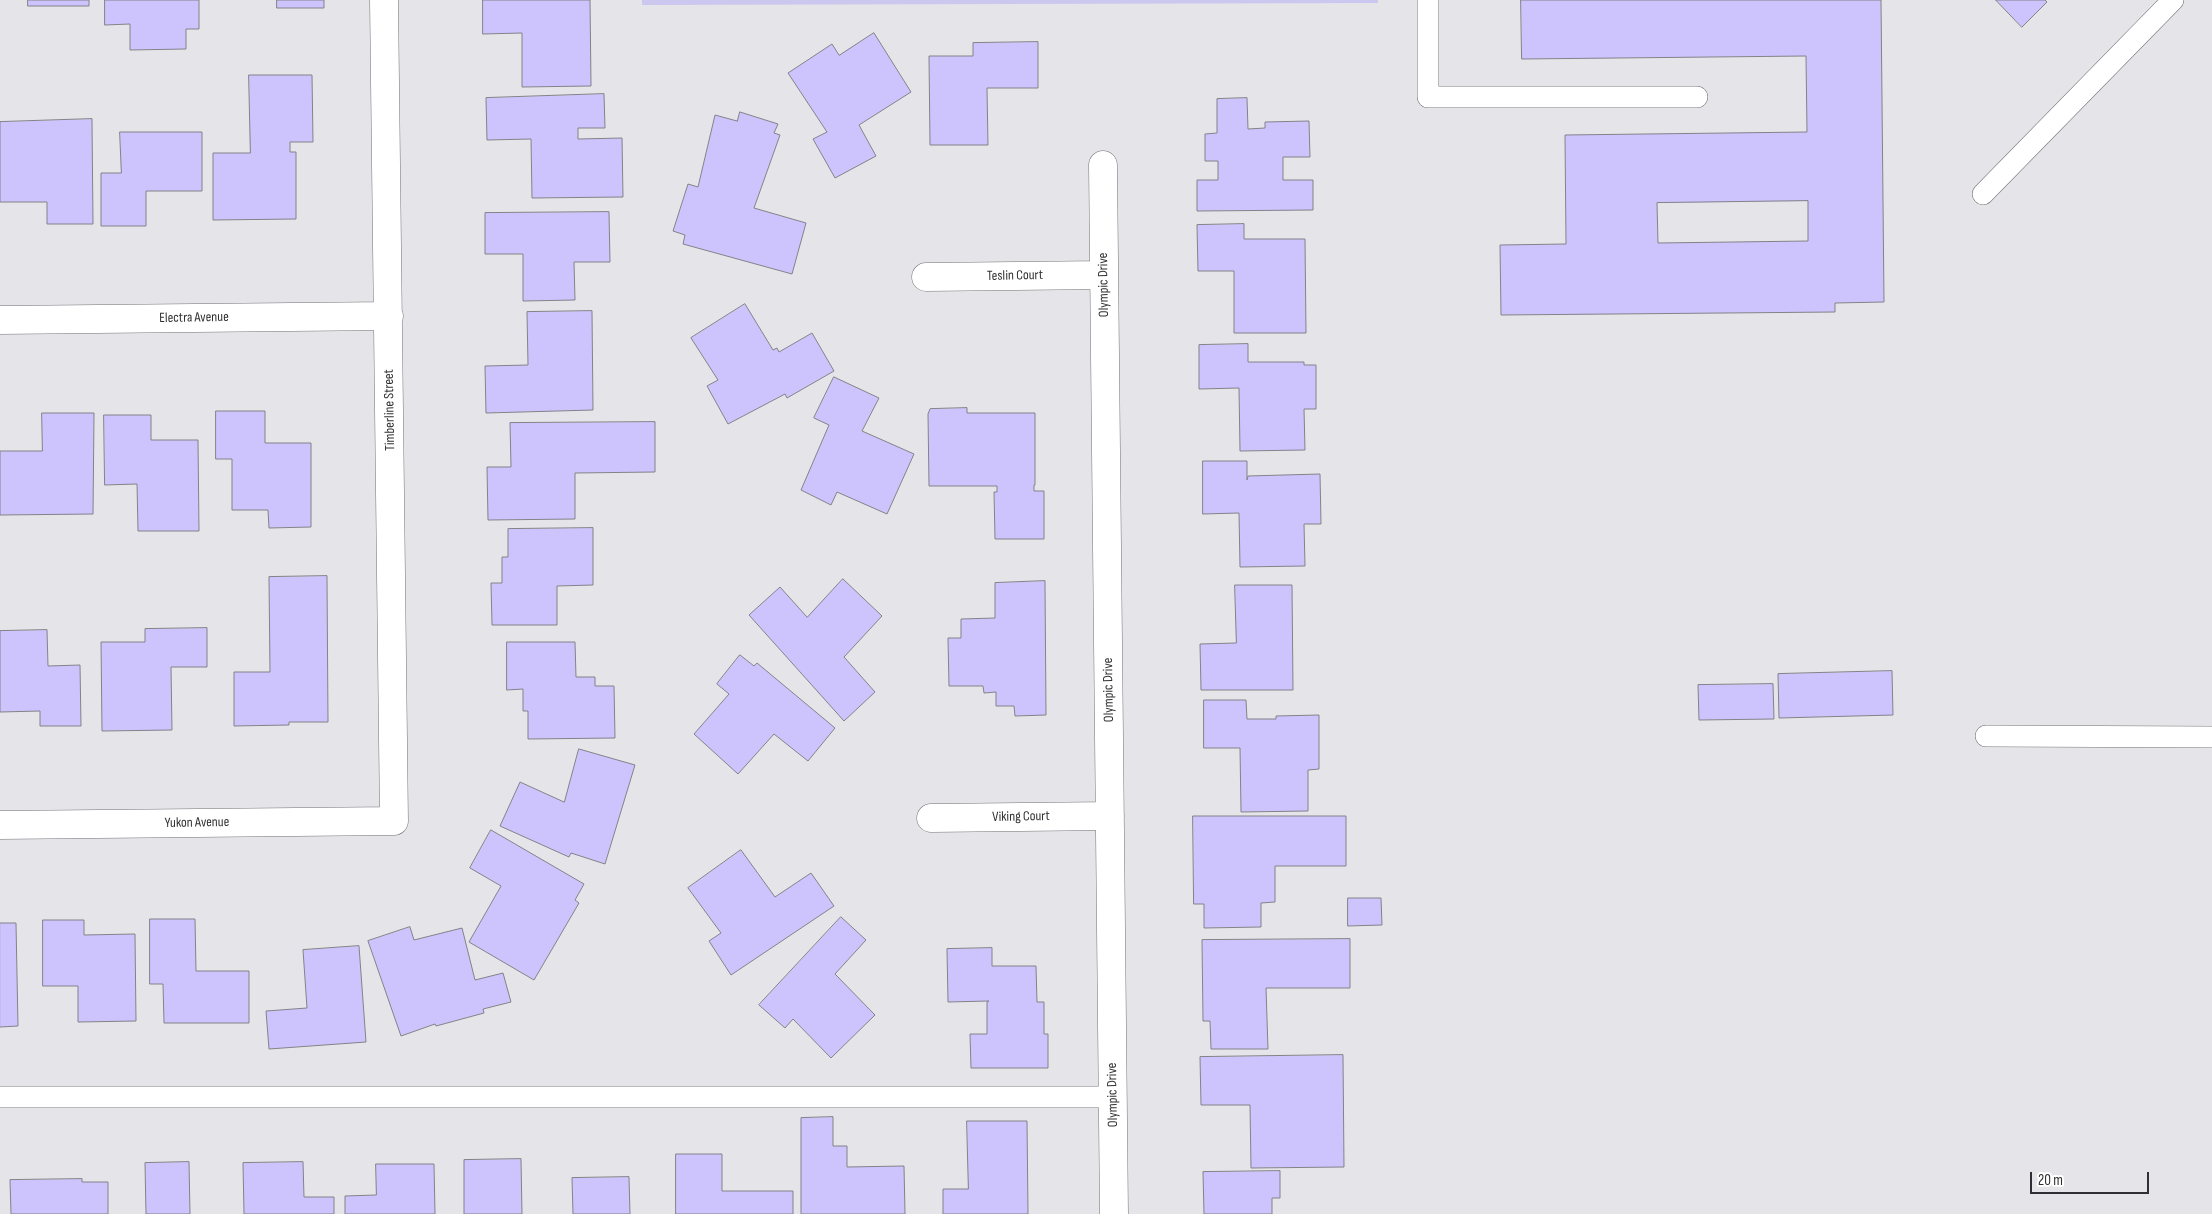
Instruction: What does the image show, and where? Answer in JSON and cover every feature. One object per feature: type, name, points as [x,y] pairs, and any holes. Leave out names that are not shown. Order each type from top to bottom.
[{"type":"street","name":"Timberline Street","points":[[384,0],[394,821]]},
{"type":"street","name":"Olympic Drive","points":[[1103,165],[1114,1214]]},
{"type":"street","name":"Teslin Court","points":[[926,277],[1104,275]]},
{"type":"street","name":"Electra Avenue","points":[[0,320],[389,316]]},
{"type":"street","name":"Viking Court","points":[[931,818],[1110,816]]},
{"type":"street","name":"Yukon Avenue","points":[[0,825],[394,821]]},
{"type":"lane","points":[[1428,0],[1428,97],[1697,97]]},
{"type":"lane","points":[[1983,194],[2173,0]]},
{"type":"lane","points":[[1986,736],[2212,737]]},
{"type":"lane","points":[[0,1097],[1113,1097]]},
{"type":"shaded area","points":[[642,0],[1378,0],[1378,3],[642,5]]},
{"type":"building","points":[[28,0],[89,0],[89,6],[28,6]]},
{"type":"building","points":[[105,0],[199,0],[199,29],[186,29],[186,49],[130,50],[130,24],[105,25]]},
{"type":"building","points":[[277,0],[324,0],[324,8],[277,8]]},
{"type":"building","points":[[483,0],[590,0],[591,86],[522,87],[522,33],[483,34]]},
{"type":"building","points":[[1521,0],[1881,0],[1884,302],[1835,303],[1835,312],[1501,315],[1500,245],[1566,244],[1565,135],[1807,132],[1806,56],[1522,59]]},
{"type":"building","points":[[1996,0],[2045,0],[2047,2],[2022,27]]},
{"type":"building","points":[[874,33],[911,92],[859,125],[876,156],[835,178],[813,139],[827,132],[788,73],[832,44],[839,55]]},
{"type":"building","points":[[1038,42],[1038,88],[987,88],[988,145],[930,145],[929,56],[973,56],[973,43]]},
{"type":"building","points":[[249,75],[312,75],[313,142],[290,142],[290,152],[296,152],[296,219],[213,220],[213,153],[250,153]]},
{"type":"building","points":[[604,94],[605,128],[578,128],[578,139],[622,138],[623,197],[532,198],[531,139],[487,140],[486,98]]},
{"type":"building","points":[[1247,98],[1248,129],[1265,128],[1265,122],[1309,121],[1310,157],[1283,157],[1283,180],[1313,180],[1313,210],[1197,211],[1197,180],[1218,180],[1218,161],[1205,161],[1205,134],[1217,133],[1217,99]]},
{"type":"building","points":[[740,112],[778,124],[774,133],[780,135],[754,208],[806,223],[792,274],[683,244],[685,235],[673,231],[688,184],[698,187],[715,115],[737,121]]},
{"type":"building","points":[[92,119],[93,224],[47,224],[47,202],[0,202],[0,122]]},
{"type":"building","points":[[120,132],[202,132],[202,191],[146,191],[146,226],[101,226],[101,173],[121,173]]},
{"type":"building","points":[[1808,201],[1808,241],[1658,243],[1657,203]]},
{"type":"building","points":[[609,212],[610,262],[574,262],[575,300],[523,301],[523,254],[485,254],[485,213]]},
{"type":"building","points":[[1244,224],[1244,239],[1305,239],[1306,333],[1234,333],[1234,271],[1198,271],[1197,225]]},
{"type":"building","points":[[745,304],[773,350],[777,348],[779,352],[812,333],[834,371],[787,398],[785,394],[728,424],[707,386],[718,380],[691,338]]},
{"type":"building","points":[[592,311],[593,410],[486,413],[485,366],[528,365],[527,312]]},
{"type":"building","points":[[1248,344],[1248,362],[1304,362],[1304,365],[1316,365],[1316,409],[1304,409],[1305,450],[1240,451],[1239,388],[1199,389],[1199,345]]},
{"type":"building","points":[[834,377],[879,398],[862,431],[914,454],[887,514],[837,492],[831,505],[801,490],[829,425],[814,418]]},
{"type":"building","points":[[967,408],[967,413],[1035,413],[1034,491],[1044,491],[1044,539],[995,539],[994,492],[997,492],[997,486],[929,486],[928,414],[930,409]]},
{"type":"building","points":[[216,411],[265,411],[265,443],[311,443],[311,527],[269,528],[268,510],[232,510],[232,459],[216,459]]},
{"type":"building","points":[[42,413],[94,413],[93,514],[0,515],[0,451],[42,451]]},
{"type":"building","points":[[104,415],[151,415],[151,440],[198,440],[199,531],[138,531],[137,484],[105,485]]},
{"type":"building","points":[[655,422],[655,472],[575,473],[575,519],[488,520],[487,467],[511,467],[510,423]]},
{"type":"building","points":[[1203,461],[1247,461],[1247,480],[1248,476],[1320,474],[1321,524],[1304,524],[1305,566],[1240,567],[1239,513],[1203,514]]},
{"type":"building","points":[[593,528],[593,585],[557,586],[557,625],[492,625],[491,583],[502,583],[502,557],[508,557],[508,529]]},
{"type":"building","points":[[327,576],[328,722],[289,722],[289,725],[234,726],[234,672],[270,672],[269,577]]},
{"type":"building","points":[[843,579],[882,616],[844,657],[875,692],[844,721],[749,615],[780,587],[807,617]]},
{"type":"building","points":[[1045,581],[1046,715],[1015,716],[1014,706],[996,706],[996,692],[984,693],[983,686],[949,686],[948,638],[961,638],[961,619],[995,618],[995,583]]},
{"type":"building","points":[[1235,585],[1292,585],[1293,690],[1201,690],[1200,644],[1236,643]]},
{"type":"building","points":[[207,628],[207,667],[171,667],[172,730],[102,731],[101,642],[145,642],[145,629]]},
{"type":"building","points":[[47,630],[48,666],[80,665],[81,726],[40,726],[40,711],[0,712],[0,631]]},
{"type":"building","points":[[507,642],[575,642],[576,677],[595,677],[595,686],[614,686],[615,738],[528,739],[528,711],[523,711],[523,689],[507,690]]},
{"type":"building","points":[[740,655],[754,666],[757,663],[835,728],[808,761],[774,734],[738,774],[694,734],[729,694],[717,684]]},
{"type":"building","points":[[1892,671],[1893,715],[1779,718],[1778,674]]},
{"type":"building","points":[[1773,684],[1774,719],[1699,720],[1698,685]]},
{"type":"building","points":[[1204,700],[1246,700],[1247,719],[1276,719],[1276,716],[1319,715],[1319,769],[1308,770],[1308,811],[1241,812],[1240,748],[1204,748]]},
{"type":"building","points":[[579,749],[635,765],[605,864],[571,853],[569,857],[500,826],[520,782],[564,802]]},
{"type":"building","points":[[1193,816],[1346,816],[1346,866],[1275,866],[1275,902],[1261,903],[1261,927],[1204,928],[1204,904],[1194,904]]},
{"type":"building","points":[[491,830],[584,884],[575,900],[579,903],[534,980],[469,942],[501,886],[470,868]]},
{"type":"building","points":[[741,850],[775,897],[811,873],[834,906],[731,975],[709,941],[721,933],[688,888]]},
{"type":"building","points":[[1348,898],[1381,898],[1382,925],[1348,926]]},
{"type":"building","points":[[841,917],[866,940],[835,974],[875,1015],[831,1058],[793,1019],[785,1028],[759,1005]]},
{"type":"building","points":[[150,919],[195,919],[196,971],[249,971],[249,1023],[164,1023],[163,984],[150,984]]},
{"type":"building","points":[[43,920],[84,920],[84,935],[135,934],[136,1021],[78,1022],[78,986],[43,986]]},
{"type":"building","points":[[0,923],[16,923],[18,1026],[0,1027]]},
{"type":"building","points":[[410,927],[414,940],[462,928],[475,980],[503,973],[511,1002],[483,1009],[484,1013],[436,1026],[435,1024],[401,1036],[368,941]]},
{"type":"building","points":[[1350,939],[1350,988],[1266,988],[1268,1049],[1211,1049],[1210,1021],[1203,1021],[1202,940]]},
{"type":"building","points":[[359,946],[366,1042],[269,1049],[266,1011],[307,1008],[303,950]]},
{"type":"building","points":[[992,948],[992,966],[1036,966],[1037,1002],[1044,1002],[1044,1034],[1048,1034],[1048,1068],[971,1068],[970,1034],[987,1034],[987,1002],[989,1001],[948,1002],[947,949]]},
{"type":"building","points":[[1343,1055],[1344,1167],[1251,1168],[1250,1105],[1201,1105],[1200,1057]]},
{"type":"building","points":[[833,1117],[833,1146],[847,1146],[847,1167],[904,1166],[905,1214],[801,1214],[801,1118]]},
{"type":"building","points":[[967,1121],[1027,1121],[1028,1214],[943,1214],[943,1189],[968,1189]]},
{"type":"building","points":[[676,1154],[722,1154],[722,1191],[793,1191],[793,1214],[676,1214]]},
{"type":"building","points":[[521,1159],[522,1214],[464,1214],[464,1160]]},
{"type":"building","points":[[189,1162],[190,1214],[146,1214],[145,1163]]},
{"type":"building","points":[[303,1162],[304,1197],[334,1197],[334,1214],[244,1214],[243,1163]]},
{"type":"building","points":[[376,1164],[434,1164],[435,1214],[345,1214],[345,1196],[376,1195]]},
{"type":"building","points":[[1280,1171],[1280,1198],[1272,1198],[1272,1214],[1204,1214],[1203,1172]]},
{"type":"building","points":[[629,1177],[630,1214],[573,1214],[572,1178]]},
{"type":"building","points":[[82,1179],[82,1182],[108,1182],[108,1214],[11,1214],[10,1180]]}]
